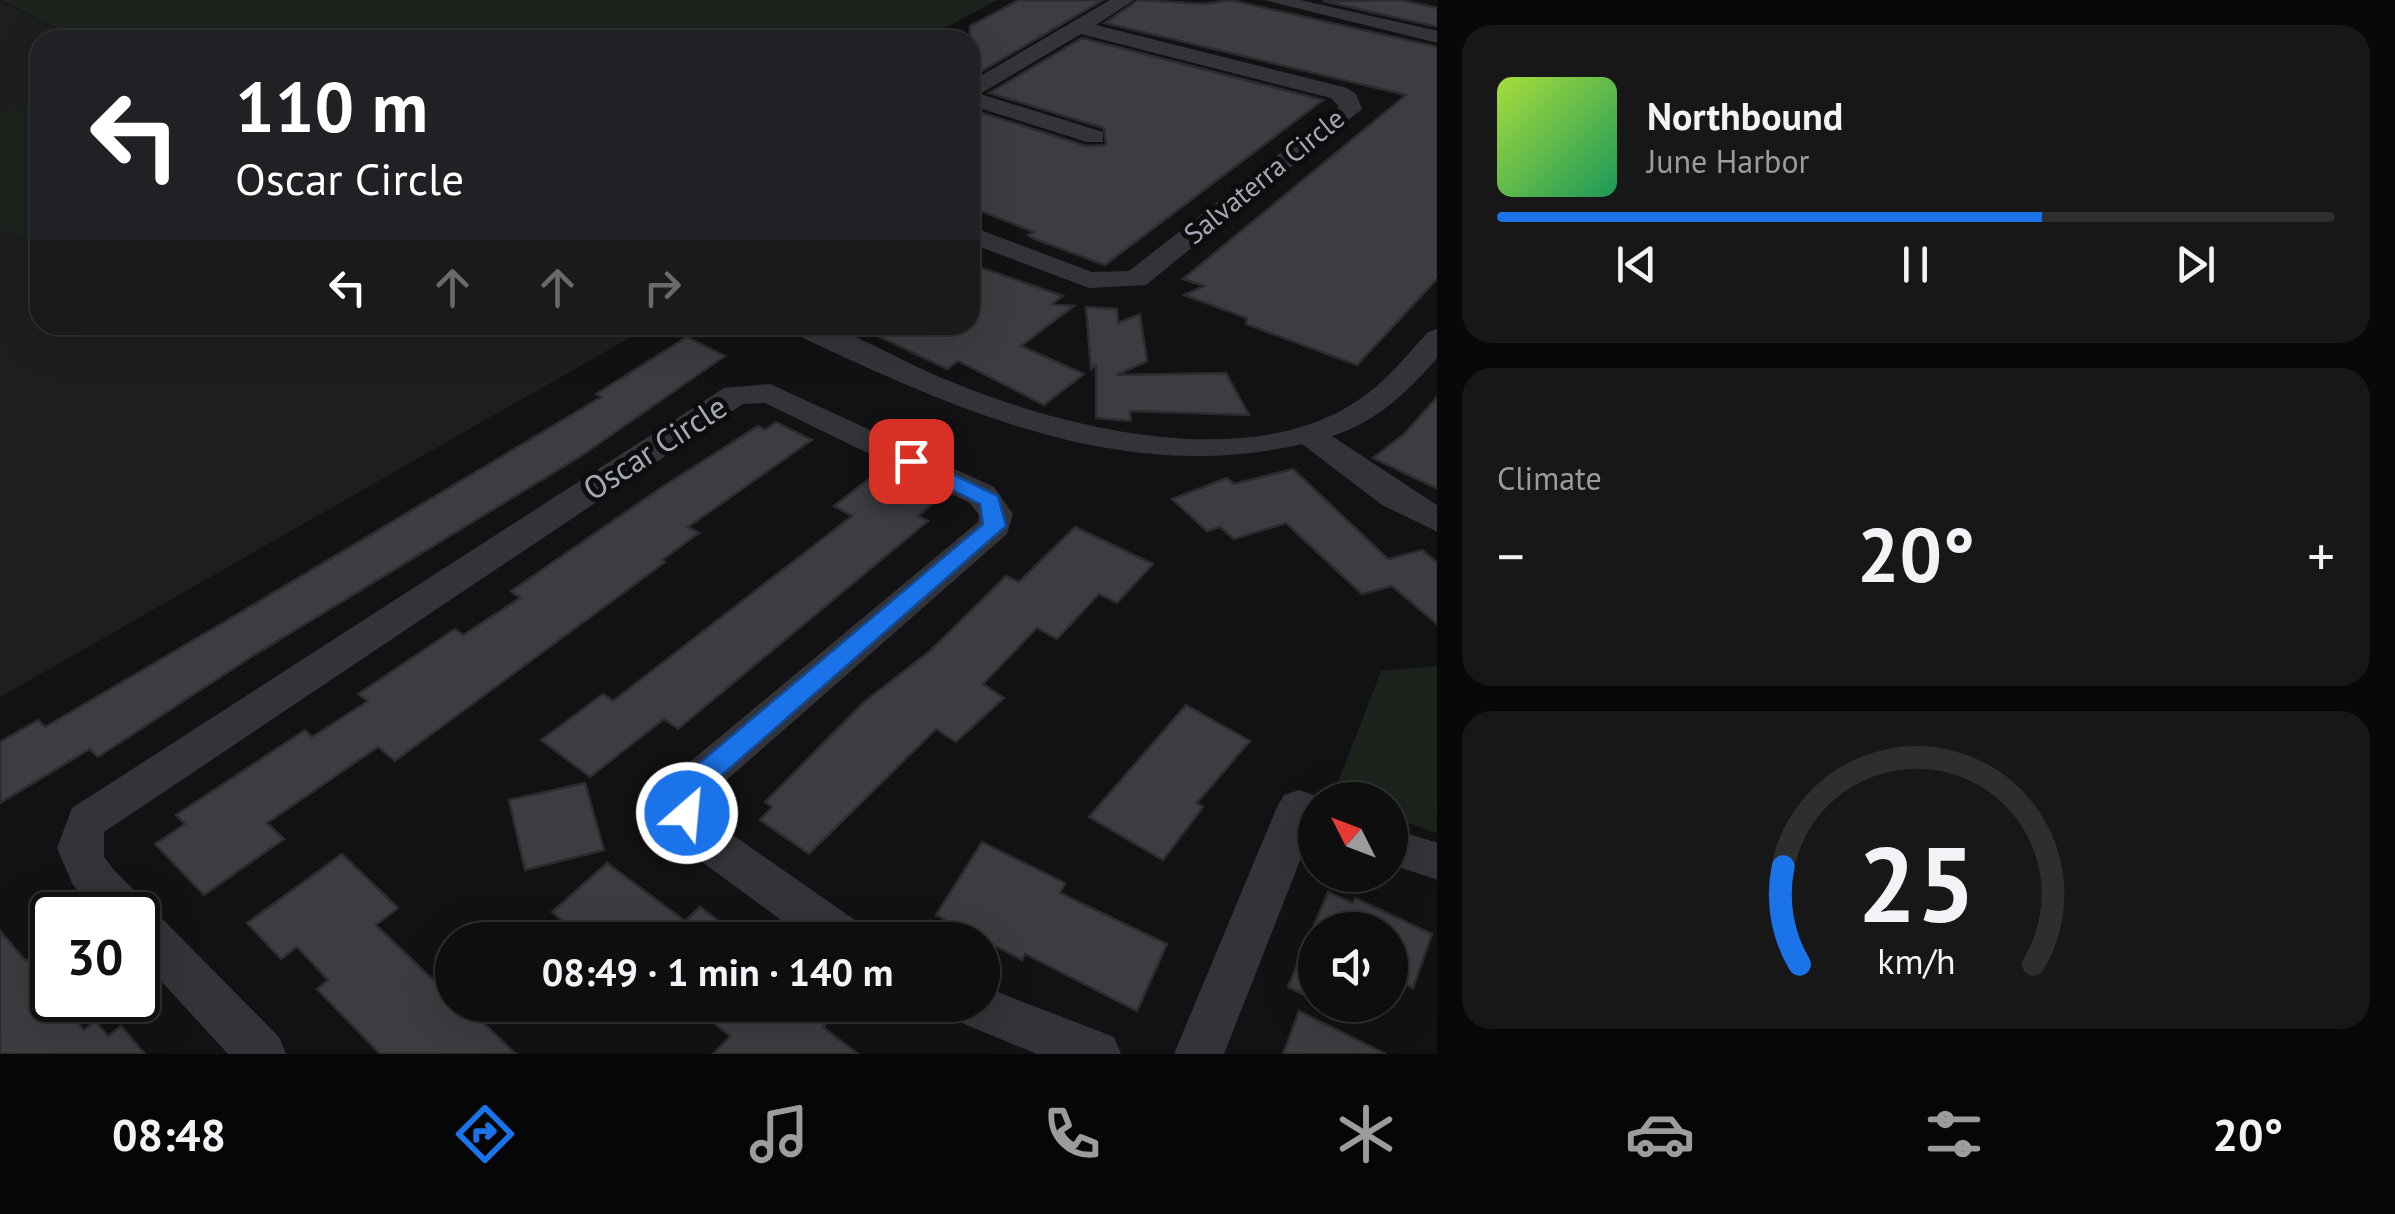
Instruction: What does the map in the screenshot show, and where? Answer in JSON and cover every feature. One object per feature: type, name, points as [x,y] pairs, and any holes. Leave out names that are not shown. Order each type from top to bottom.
[{"type":"street","points":[[980,89],[1124,0]]},
{"type":"street","points":[[1274,0],[1437,37]]},
{"type":"street","name":"Salvaterra Circle","points":[[980,238],[1089,280],[1136,279],[1351,109],[1348,99],[1338,92],[1079,27]]},
{"type":"street","points":[[980,98],[1095,137]]},
{"type":"street","points":[[820,335],[962,400],[1060,433],[1115,443],[1190,448],[1243,445],[1307,434],[1366,410],[1390,391],[1437,339]]},
{"type":"street","name":"Oscar Circle","points":[[108,892],[84,867],[77,845],[86,820],[735,396],[756,391],[770,393],[982,495],[996,514],[995,526],[694,783],[689,796],[691,829],[820,922]]},
{"type":"street","points":[[1307,434],[1378,487],[1437,520]]},
{"type":"street","points":[[1199,1054],[1298,809]]},
{"type":"street","points":[[1408,852],[1437,862]]},
{"type":"street","points":[[160,947],[262,1054]]},
{"type":"street","points":[[1000,1015],[1096,1054]]},
{"type":"shaded area","points":[[0,0],[997,0],[941,30],[59,30]]},
{"type":"shaded area","points":[[0,1],[59,30],[30,30],[30,335],[634,335],[0,697]]},
{"type":"shaded area","points":[[30,103],[30,244],[0,224],[0,113]]},
{"type":"shaded area","points":[[1437,666],[1437,833],[1408,823],[1408,782],[1338,782],[1381,671]]},
{"type":"building","points":[[1019,0],[1103,0],[980,72],[980,30],[970,30],[970,26]]},
{"type":"building","points":[[1138,0],[1205,4],[1230,0],[1437,47],[1437,279],[1357,365],[1246,324],[1247,318],[1184,295],[1204,286],[1183,279],[1406,95],[1105,23]]},
{"type":"building","points":[[1400,0],[1437,8],[1437,27],[1323,1]]},
{"type":"building","points":[[1082,38],[1323,100],[1105,265],[1035,239],[1028,235],[1034,232],[980,211],[980,112],[1086,146],[1106,145],[1104,128],[989,93]]},
{"type":"building","points":[[980,267],[1063,296],[1052,304],[1074,306],[1021,346],[1084,374],[1044,405],[958,361],[947,369],[876,335],[980,335]]},
{"type":"building","points":[[1086,307],[1117,309],[1118,323],[1140,314],[1147,361],[1117,375],[1226,373],[1249,415],[1130,411],[1131,421],[1096,418],[1096,365],[1091,369]]},
{"type":"building","points":[[687,337],[725,356],[581,456],[251,657],[98,757],[90,749],[0,803],[0,742],[38,720],[45,727],[226,621],[601,397],[596,394]]},
{"type":"building","points":[[1437,397],[1437,489],[1373,458],[1404,434]]},
{"type":"building","points":[[776,422],[812,440],[688,527],[699,533],[662,560],[665,562],[395,761],[378,747],[267,823],[284,839],[204,895],[155,844],[185,824],[176,815],[305,730],[312,737],[368,701],[358,694],[455,629],[463,635],[520,598],[511,591],[662,487],[758,426],[765,430]]},
{"type":"building","points":[[1293,469],[1388,559],[1422,550],[1437,562],[1437,624],[1392,586],[1362,594],[1286,523],[1234,539],[1220,527],[1207,531],[1172,499],[1227,478],[1234,484]]},
{"type":"building","points":[[875,474],[933,503],[918,516],[928,521],[678,729],[664,719],[590,777],[541,740],[603,694],[613,701],[852,516],[834,506]]},
{"type":"building","points":[[1075,527],[1153,564],[1117,603],[1099,594],[1057,639],[1037,628],[983,684],[1004,698],[956,742],[936,729],[809,854],[760,820],[772,807],[765,802],[864,702],[930,651],[1006,576],[1019,582]]},
{"type":"building","points":[[1186,705],[1250,741],[1197,803],[1203,807],[1163,860],[1089,817]]},
{"type":"building","points":[[585,783],[604,850],[525,870],[509,800]]},
{"type":"building","points":[[982,842],[1065,883],[1060,893],[1167,944],[1137,1011],[1025,954],[1022,960],[1000,948],[1000,922],[949,922],[936,915]]},
{"type":"building","points":[[342,854],[398,908],[376,925],[435,982],[435,1022],[482,1022],[516,1054],[380,1054],[317,989],[328,980],[297,947],[281,959],[247,923]]},
{"type":"building","points":[[607,863],[685,921],[700,907],[720,922],[564,922],[552,912]]},
{"type":"building","points":[[1328,892],[1353,903],[1355,898],[1385,912],[1320,912]]},
{"type":"building","points":[[1408,923],[1432,934],[1413,988],[1408,986]]},
{"type":"building","points":[[0,931],[26,961],[30,958],[30,1022],[77,1022],[84,1030],[96,1022],[108,1036],[121,1026],[145,1054],[0,1054]]},
{"type":"building","points":[[1298,963],[1298,992],[1288,987]]},
{"type":"building","points":[[1298,1014],[1298,1022],[1321,1022],[1386,1054],[1283,1054]]},
{"type":"building","points":[[713,1022],[827,1022],[823,1027],[858,1054],[713,1054],[730,1036]]},
{"type":"route","points":[[687,813],[694,783],[995,526],[996,514],[990,500],[911,461]]}]
